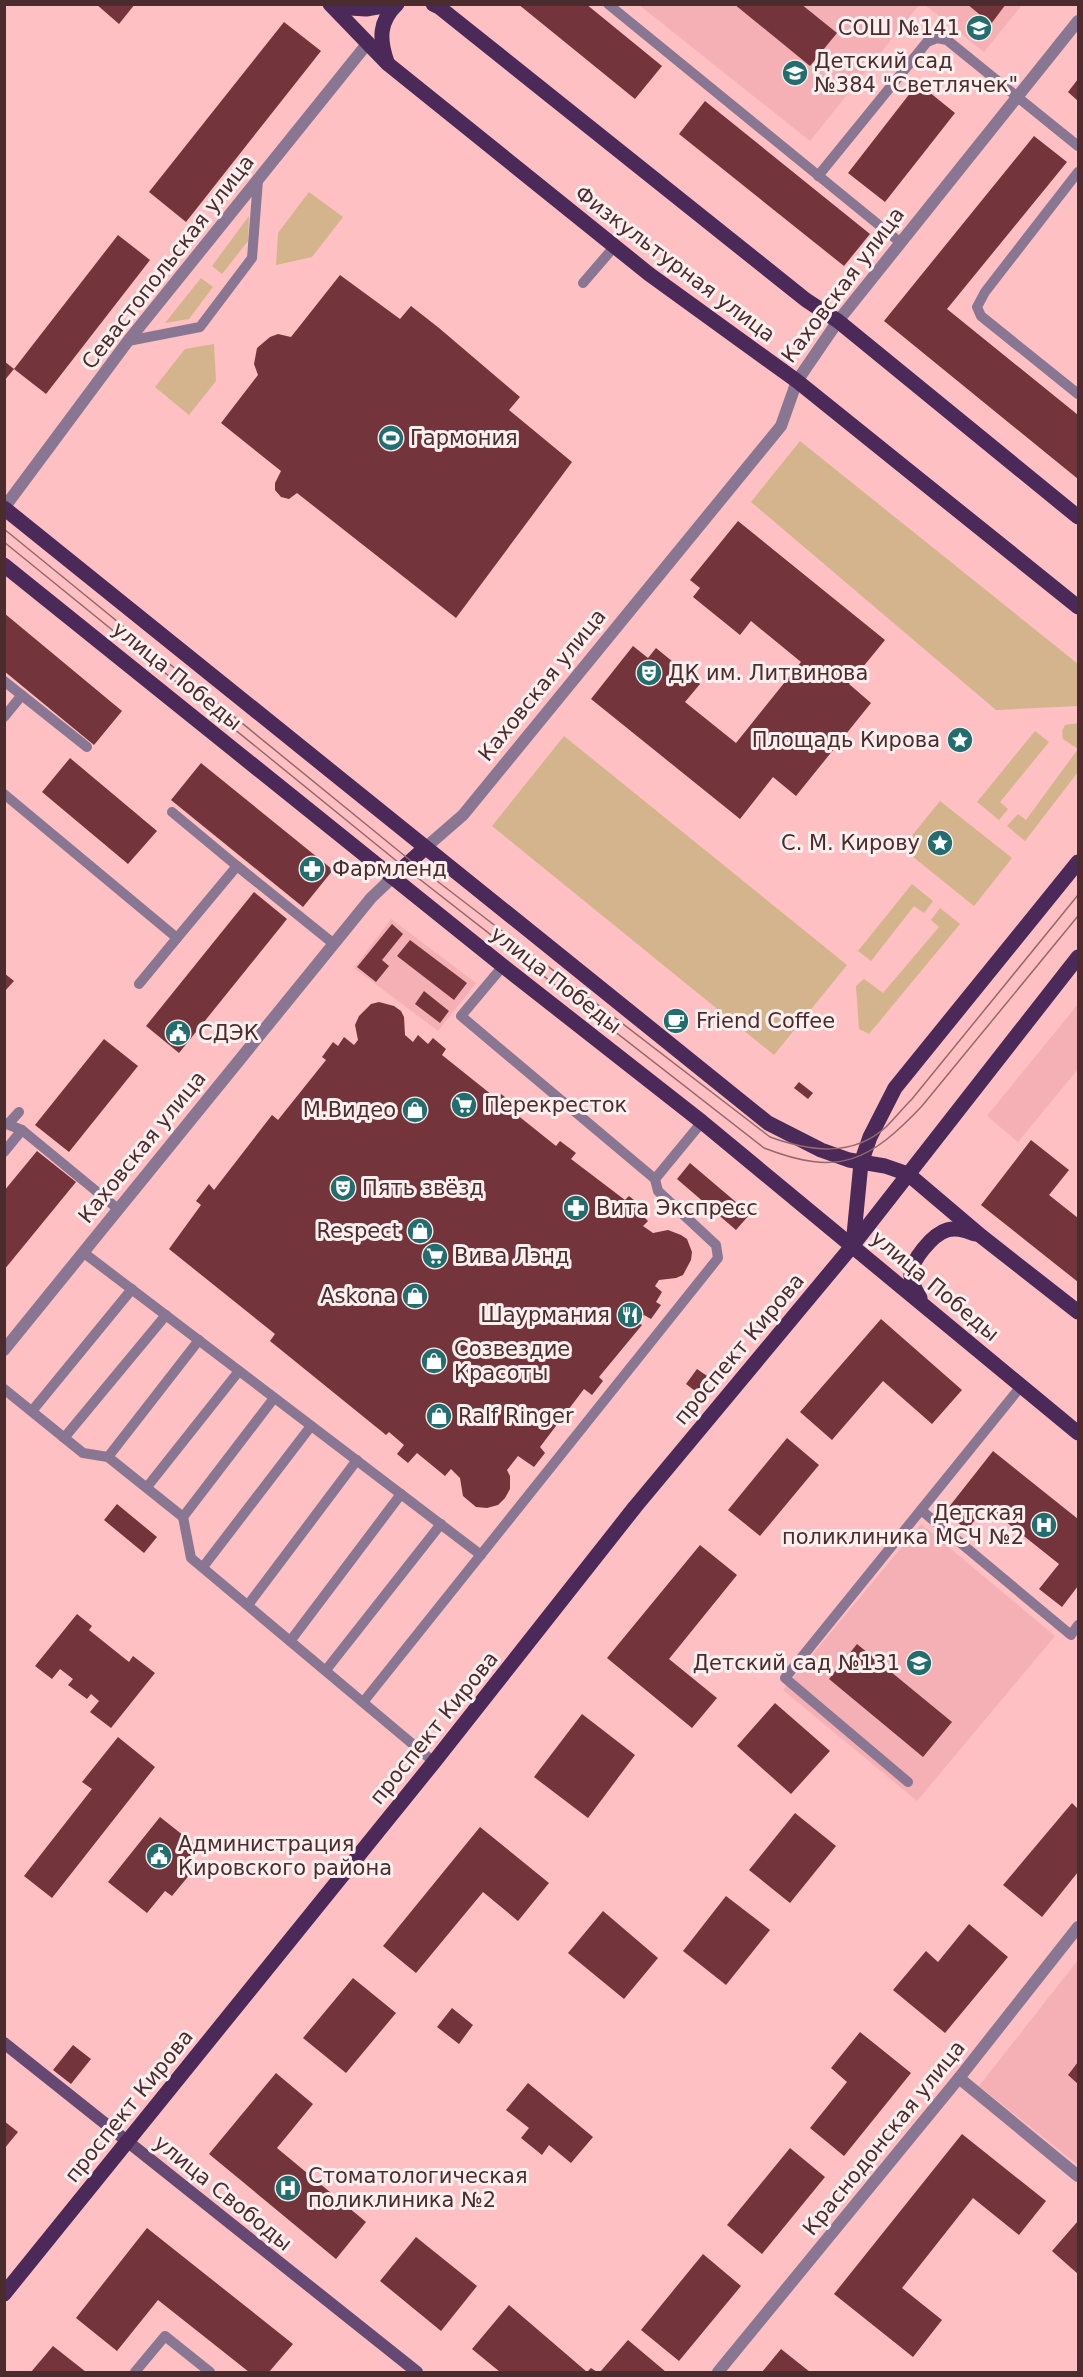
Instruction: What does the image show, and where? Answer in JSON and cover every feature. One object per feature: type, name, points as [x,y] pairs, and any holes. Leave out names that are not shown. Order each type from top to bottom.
[{"type":"main road","points":[[332,6],[366,9],[396,4]]},
{"type":"main road","points":[[388,64],[382,46],[381,27],[387,13],[396,4]]},
{"type":"main road","points":[[433,4],[806,300],[838,321],[1078,517]]},
{"type":"main road","name":"Физкультурная улица","points":[[332,6],[388,64],[614,247],[797,381],[1078,607]]},
{"type":"main road","name":"улица Победы","points":[[4,508],[392,818],[425,848],[768,1123],[821,1150],[861,1163],[885,1166],[908,1174],[981,1236],[1078,1312]]},
{"type":"main road","name":"улица Победы","points":[[4,565],[502,966],[702,1122],[1078,1432]]},
{"type":"main road","name":"Каховская улица","points":[[393,877],[425,848]]},
{"type":"main road","points":[[853,1245],[861,1163],[870,1137],[895,1088],[1078,862]]},
{"type":"main road","name":"проспект Кирова","points":[[4,2294],[434,1762],[635,1507],[853,1245],[1078,957]]},
{"type":"main road","points":[[925,1305],[914,1288],[911,1275],[914,1264],[937,1235],[948,1229],[961,1229],[981,1236]]},
{"type":"street","name":"Каховская улица","points":[[425,848],[462,815],[781,426],[797,381],[838,321],[1078,21]]},
{"type":"street","name":"Севастопольская улица","points":[[4,508],[128,341],[367,44]]},
{"type":"street","name":"Каховская улица","points":[[4,1350],[371,898],[393,877]]},
{"type":"street","name":"Краснодонская улица","points":[[718,2373],[959,2078],[1078,1927]]},
{"type":"street","name":"улица Свободы","points":[[4,2043],[417,2373]]},
{"type":"street","points":[[959,2078],[1078,2176]]},
{"type":"lane","points":[[608,4],[901,243]]},
{"type":"lane","points":[[818,176],[927,42],[937,38],[947,40],[1078,146]]},
{"type":"lane","points":[[1078,172],[985,292],[978,307],[981,316],[1078,394]]},
{"type":"lane","points":[[128,341],[200,327],[252,258],[258,180]]},
{"type":"lane","points":[[583,283],[614,247]]},
{"type":"lane","points":[[4,681],[87,747]]},
{"type":"lane","points":[[4,717],[22,695]]},
{"type":"lane","points":[[4,794],[177,938]]},
{"type":"lane","points":[[172,812],[334,944]]},
{"type":"lane","points":[[139,984],[237,866]]},
{"type":"lane","points":[[364,1701],[718,1258],[716,1245],[658,1191],[655,1179],[461,1016],[502,966]]},
{"type":"lane","points":[[19,1112],[6,1124],[22,1130],[117,1209]]},
{"type":"lane","points":[[655,1179],[702,1122]]},
{"type":"lane","points":[[4,1152],[22,1130]]},
{"type":"lane","points":[[84,1253],[481,1555]]},
{"type":"lane","points":[[32,1411],[132,1289]]},
{"type":"lane","points":[[64,1438],[166,1315]]},
{"type":"lane","points":[[108,1457],[199,1340]]},
{"type":"lane","points":[[147,1487],[239,1371]]},
{"type":"lane","points":[[908,1782],[785,1677],[1022,1385]]},
{"type":"lane","points":[[4,1389],[83,1454],[108,1457],[183,1517],[191,1557],[434,1762]]},
{"type":"lane","points":[[183,1517],[274,1398]]},
{"type":"lane","points":[[203,1567],[311,1426]]},
{"type":"lane","points":[[248,1605],[357,1460]]},
{"type":"lane","points":[[291,1640],[401,1494]]},
{"type":"lane","points":[[921,1510],[1071,1635],[1078,1625]]},
{"type":"lane","points":[[326,1670],[441,1524]]},
{"type":"lane","points":[[135,2373],[165,2336],[210,2373]]},
{"type":"shaded area","name":"Детский сад №384 \"Светлячек\"","points":[[639,5],[919,5],[810,141]]},
{"type":"shaded area","name":"СОШ №141","points":[[925,5],[1022,5],[984,52]]},
{"type":"shaded area","points":[[309,192],[343,217],[312,257],[276,265],[278,233]]},
{"type":"shaded area","points":[[249,216],[248,241],[222,274],[212,266]]},
{"type":"shaded area","points":[[201,278],[213,287],[189,319],[165,323]]},
{"type":"shaded area","points":[[214,344],[216,381],[189,415],[155,387],[185,349]]},
{"type":"shaded area","points":[[800,441],[1078,664],[1078,706],[996,710],[751,502]]},
{"type":"shaded area","points":[[1078,723],[1078,749],[1063,739],[1062,731],[1065,725]]},
{"type":"shaded area","points":[[1035,731],[1049,742],[1000,802],[1008,809],[999,820],[977,802]]},
{"type":"shaded area","points":[[564,736],[847,965],[774,1055],[492,826]]},
{"type":"shaded area","points":[[1078,749],[1078,772],[1025,841],[1007,826],[1018,814],[1026,820]]},
{"type":"shaded area","points":[[940,801],[1012,858],[974,906],[902,848]]},
{"type":"shaded area","points":[[912,884],[933,901],[924,913],[914,906],[871,961],[858,951]]},
{"type":"shaded area","points":[[940,908],[960,924],[869,1034],[859,1029],[856,986],[864,979],[883,993],[939,927],[931,920]]},
{"type":"shaded area","points":[[391,919],[476,983],[438,1031],[354,968]]},
{"type":"shaded area","points":[[1078,1004],[1078,1069],[1018,1142],[987,1116]]},
{"type":"shaded area","name":"Детский сад №131","points":[[921,1524],[1055,1636],[917,1801],[783,1690]]},
{"type":"shaded area","points":[[1078,1960],[1078,2165],[979,2086]]},
{"type":"building","points":[[96,4],[135,4],[119,24]]},
{"type":"building","points":[[518,4],[586,4],[662,66],[635,99]]},
{"type":"building","points":[[734,4],[801,4],[837,33],[810,66]]},
{"type":"building","points":[[967,4],[1006,4],[991,24]]},
{"type":"building","points":[[284,22],[321,51],[186,222],[149,192]]},
{"type":"building","points":[[1078,79],[1078,101],[1068,92]]},
{"type":"building","points":[[918,83],[955,113],[885,202],[848,173]]},
{"type":"building","points":[[705,101],[870,234],[844,266],[679,134]]},
{"type":"building","points":[[1034,136],[1067,162],[947,309],[1078,415],[1078,479],[884,321]]},
{"type":"building","points":[[118,235],[150,260],[46,394],[14,369]]},
{"type":"building","name":"Гармония","points":[[340,275],[400,319],[411,306],[439,328],[520,397],[509,410],[572,462],[456,618],[297,493],[289,499],[281,497],[275,490],[275,483],[281,471],[221,423],[258,375],[254,364],[257,348],[270,337],[278,334],[291,337]]},
{"type":"building","points":[[4,361],[14,369],[4,381]]},
{"type":"building","name":"ДК им. Литвинова","points":[[738,521],[885,640],[849,684],[871,703],[796,796],[773,777],[740,819],[591,699],[633,646],[648,658],[656,648],[700,684],[685,702],[736,743],[801,662],[751,621],[740,635],[693,597],[700,588],[690,580]]},
{"type":"building","points":[[4,613],[122,711],[94,745],[4,671]]},
{"type":"building","points":[[70,758],[157,831],[128,864],[42,792]]},
{"type":"building","points":[[201,763],[333,870],[303,907],[171,800]]},
{"type":"building","points":[[254,892],[287,919],[179,1053],[146,1026]]},
{"type":"building","points":[[392,924],[403,934],[382,960],[389,966],[376,982],[357,967]]},
{"type":"building","points":[[410,940],[467,983],[454,1000],[397,956]]},
{"type":"building","points":[[4,973],[14,981],[4,992]]},
{"type":"building","points":[[424,991],[449,1011],[440,1023],[415,1004]]},
{"type":"building","name":"Вива Лэнд","points":[[379,1002],[394,1006],[401,1011],[404,1017],[405,1035],[413,1042],[418,1035],[428,1044],[433,1038],[446,1049],[442,1055],[497,1099],[501,1094],[515,1105],[511,1110],[556,1146],[560,1141],[576,1153],[571,1159],[625,1200],[629,1196],[644,1208],[640,1213],[648,1221],[643,1226],[653,1233],[668,1230],[681,1235],[687,1239],[692,1252],[691,1260],[683,1275],[659,1280],[655,1286],[662,1292],[656,1302],[661,1305],[651,1319],[644,1315],[638,1323],[642,1325],[599,1377],[603,1381],[592,1395],[584,1389],[540,1447],[545,1453],[534,1467],[518,1456],[507,1470],[510,1476],[510,1489],[505,1498],[498,1505],[487,1508],[476,1507],[463,1496],[460,1478],[451,1469],[445,1476],[417,1453],[408,1463],[397,1454],[404,1445],[389,1432],[386,1435],[270,1341],[275,1334],[169,1249],[201,1205],[196,1201],[209,1184],[214,1190],[272,1115],[278,1120],[326,1060],[322,1057],[333,1042],[338,1046],[344,1037],[354,1045],[358,1040],[355,1025],[359,1016],[371,1004]]},
{"type":"building","points":[[104,1039],[138,1066],[69,1152],[35,1125]]},
{"type":"building","points":[[799,1082],[813,1093],[808,1099],[794,1088]]},
{"type":"building","points":[[1031,1140],[1069,1170],[1049,1195],[1078,1218],[1078,1282],[981,1205]]},
{"type":"building","points":[[37,1151],[76,1182],[4,1270],[4,1191]]},
{"type":"building","points":[[690,1163],[750,1214],[736,1230],[677,1179]]},
{"type":"building","points":[[881,1319],[962,1390],[932,1424],[883,1381],[832,1440],[800,1412]]},
{"type":"building","points":[[697,1369],[710,1378],[699,1394],[686,1384]]},
{"type":"building","points":[[787,1438],[819,1465],[760,1536],[728,1510]]},
{"type":"building","name":"Детская поликлиника МСЧ №2","points":[[993,1451],[1078,1519],[1078,1586],[1062,1607],[1039,1589],[1059,1564],[986,1506],[967,1530],[945,1512]]},
{"type":"building","points":[[117,1504],[157,1537],[144,1553],[104,1520]]},
{"type":"building","points":[[700,1545],[737,1575],[669,1659],[717,1698],[692,1728],[607,1658]]},
{"type":"building","points":[[77,1614],[92,1626],[89,1630],[129,1662],[133,1656],[155,1673],[111,1728],[90,1712],[99,1701],[91,1694],[87,1699],[68,1685],[73,1679],[60,1669],[52,1679],[35,1666]]},
{"type":"building","points":[[857,1644],[952,1722],[923,1757],[829,1679]]},
{"type":"building","points":[[775,1703],[830,1751],[791,1794],[737,1746]]},
{"type":"building","points":[[582,1714],[635,1755],[588,1818],[534,1777]]},
{"type":"building","points":[[118,1737],[155,1767],[52,1898],[24,1876],[92,1789],[82,1782]]},
{"type":"building","points":[[1072,1803],[1078,1809],[1078,1872],[1042,1917],[1003,1885]]},
{"type":"building","points":[[795,1813],[836,1846],[790,1903],[749,1870]]},
{"type":"building","name":"Администрация Кировского района","points":[[160,1817],[198,1847],[183,1866],[191,1873],[172,1896],[165,1891],[147,1913],[108,1882]]},
{"type":"building","points":[[480,1827],[549,1883],[518,1921],[483,1892],[416,1973],[383,1946]]},
{"type":"building","points":[[726,1896],[770,1930],[726,1985],[683,1951]]},
{"type":"building","points":[[603,1911],[658,1958],[624,1999],[568,1953]]},
{"type":"building","points":[[969,1924],[1008,1957],[945,2033],[893,1990],[926,1951],[938,1962]]},
{"type":"building","points":[[353,1978],[396,2013],[346,2073],[303,2038]]},
{"type":"building","points":[[452,2008],[473,2025],[459,2044],[437,2027]]},
{"type":"building","points":[[860,2032],[911,2073],[844,2156],[810,2128],[847,2082],[831,2068]]},
{"type":"building","points":[[73,2045],[91,2059],[71,2084],[53,2070]]},
{"type":"building","points":[[1078,2062],[1078,2084],[1068,2075]]},
{"type":"building","name":"Стоматологическая поликлиника №2","points":[[276,2073],[313,2104],[277,2148],[366,2222],[336,2259],[209,2154]]},
{"type":"building","points":[[528,2083],[593,2137],[571,2163],[549,2145],[542,2155],[521,2138],[529,2128],[506,2110]]},
{"type":"building","points":[[4,2121],[18,2132],[4,2149]]},
{"type":"building","points":[[962,2134],[1046,2201],[1019,2235],[973,2198],[902,2288],[942,2320],[913,2357],[834,2294]]},
{"type":"building","points":[[790,2148],[825,2177],[762,2254],[727,2225]]},
{"type":"building","points":[[1078,2221],[1078,2274],[1052,2251]]},
{"type":"building","points":[[147,2228],[293,2344],[269,2372],[249,2372],[158,2300],[117,2351],[76,2318]]},
{"type":"building","points":[[416,2237],[477,2286],[441,2331],[380,2281]]},
{"type":"building","points":[[703,2254],[741,2286],[679,2361],[641,2330]]},
{"type":"building","points":[[509,2305],[587,2372],[500,2372],[472,2349]]},
{"type":"building","points":[[628,2340],[666,2372],[600,2372]]},
{"type":"building","points":[[53,2346],[86,2372],[31,2372]]},
{"type":"building","points":[[781,2349],[810,2372],[762,2372]]},
{"type":"tram line","points":[[4,529],[411,861],[770,1137],[800,1146],[830,1149],[859,1144],[886,1127],[912,1099],[1078,895]]},
{"type":"tram line","points":[[4,542],[404,867],[764,1148],[813,1162],[833,1162],[851,1159],[868,1152],[886,1140],[922,1106],[1078,916]]},
{"type":"place","name":"СОШ №141","points":[[979,28]]},
{"type":"place","name":"Детский сад №384 \"Светлячек\"","points":[[795,73]]},
{"type":"place","name":"Гармония","points":[[391,438]]},
{"type":"place","name":"ДК им. Литвинова","points":[[649,673]]},
{"type":"place","name":"Площадь Кирова","points":[[960,740]]},
{"type":"place","name":"С. М. Кирову","points":[[940,843]]},
{"type":"place","name":"Фармленд","points":[[312,869]]},
{"type":"place","name":"Friend Coffee","points":[[676,1021]]},
{"type":"place","name":"СДЭК","points":[[178,1033]]},
{"type":"place","name":"Перекресток","points":[[464,1105]]},
{"type":"place","name":"М.Видео","points":[[415,1110]]},
{"type":"place","name":"Пять звёзд","points":[[343,1188]]},
{"type":"place","name":"Вита Экспресс","points":[[576,1208]]},
{"type":"place","name":"Respect","points":[[420,1231]]},
{"type":"place","name":"Вива Лэнд","points":[[435,1256]]},
{"type":"place","name":"Askona","points":[[415,1296]]},
{"type":"place","name":"Шаурмания","points":[[630,1315]]},
{"type":"place","name":"Созвездие Красоты","points":[[434,1361]]},
{"type":"place","name":"Ralf Ringer","points":[[439,1416]]},
{"type":"place","name":"Детская поликлиника МСЧ №2","points":[[1044,1525]]},
{"type":"place","name":"Детский сад №131","points":[[919,1663]]},
{"type":"place","name":"Администрация Кировского района","points":[[159,1856]]},
{"type":"place","name":"Стоматологическая поликлиника №2","points":[[288,2188]]}]
